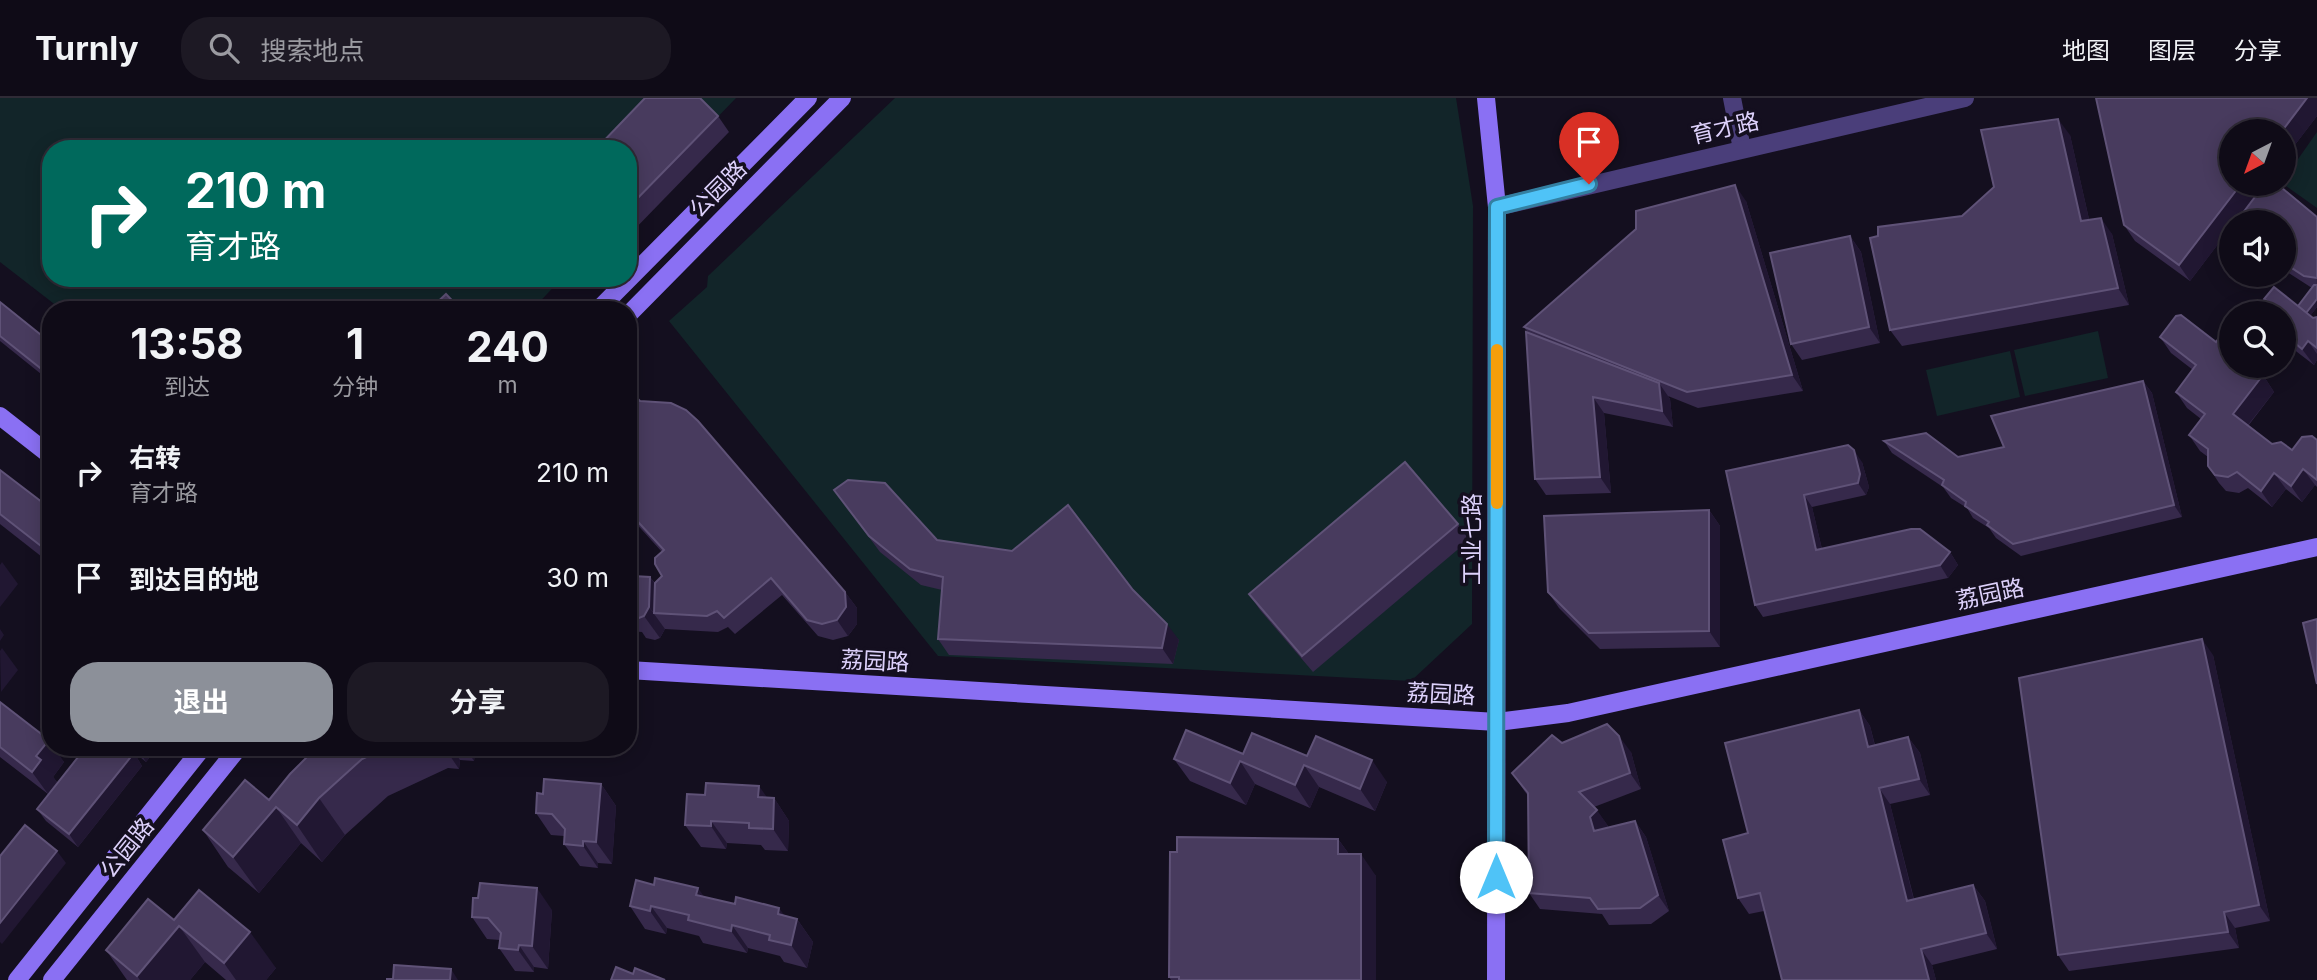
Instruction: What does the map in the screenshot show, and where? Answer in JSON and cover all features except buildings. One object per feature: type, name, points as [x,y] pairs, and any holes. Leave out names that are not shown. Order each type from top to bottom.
[{"type":"street","name":"公园路","points":[[637,271],[808,98]]},
{"type":"street","name":"公园路","points":[[637,306],[842,98]]},
{"type":"street","name":"工业七路","points":[[1486,98],[1497,207],[1496,980]]},
{"type":"street","points":[[1732,98],[1742,149]]},
{"type":"street","name":"育才路","points":[[1497,207],[1965,98]]},
{"type":"street","name":"公园路","points":[[607,301],[621,287]]},
{"type":"street","points":[[0,416],[42,449]]},
{"type":"street","name":"荔园路","points":[[637,671],[1497,722],[1569,713],[2317,547]]},
{"type":"street","name":"公园路","points":[[17,980],[196,756]]},
{"type":"street","name":"公园路","points":[[52,980],[232,756]]},
{"type":"green space","points":[[0,98],[736,98],[637,201],[637,140],[42,140],[42,287],[554,287],[540,301],[50,301],[0,262]]},
{"type":"green space","points":[[895,98],[1456,98],[1473,206],[1472,624],[1411,681],[938,656],[669,321],[707,287],[708,276]]},
{"type":"green space","points":[[2317,132],[2317,208],[2296,193],[2296,162]]},
{"type":"green space","points":[[2098,331],[2108,378],[2025,396],[2014,350]]},
{"type":"green space","points":[[2010,351],[2020,397],[1937,416],[1926,370]]},
{"type":"slow traffic","points":[[1497,350],[1497,503]]},
{"type":"route","points":[[1496,877],[1497,207],[1589,184]]}]
